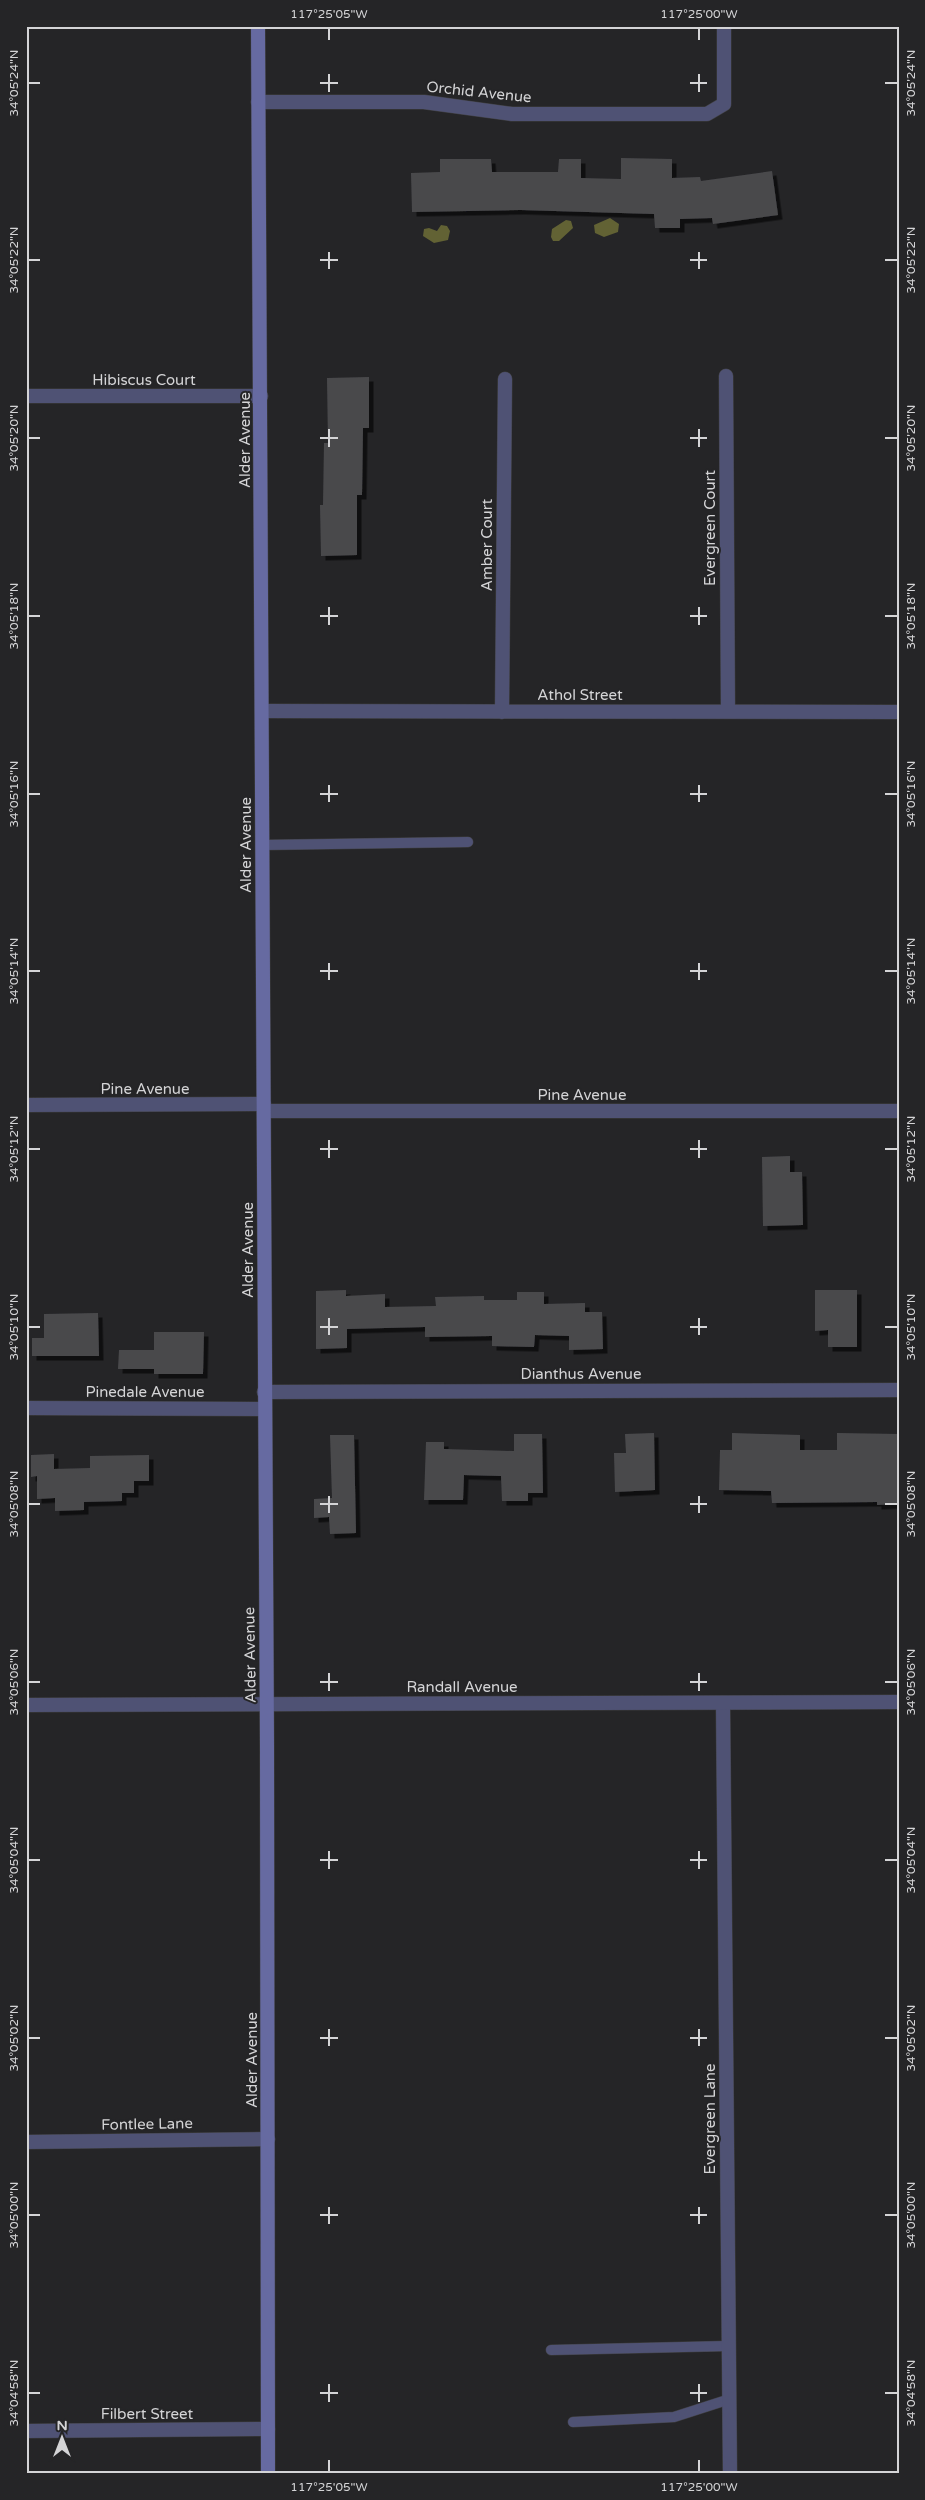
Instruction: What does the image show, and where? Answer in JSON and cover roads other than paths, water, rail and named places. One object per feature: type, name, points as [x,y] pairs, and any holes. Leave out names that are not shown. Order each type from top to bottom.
[{"type":"main road","name":"Alder Avenue","points":[[258,26],[267,1703],[268,2474]]},
{"type":"street","name":"Orchid Avenue","points":[[258,102],[424,102],[512,114],[707,114],[724,104],[724,26]]},
{"type":"street","name":"Evergreen Court","points":[[726,376],[728,711]]},
{"type":"street","name":"Amber Court","points":[[502,712],[505,379]]},
{"type":"street","name":"Hibiscus Court","points":[[26,396],[261,396]]},
{"type":"street","name":"Athol Street","points":[[262,711],[899,712]]},
{"type":"street","name":"Pine Avenue","points":[[26,1105],[899,1111]]},
{"type":"street","name":"Dianthus Avenue","points":[[264,1392],[899,1390]]},
{"type":"street","name":"Pinedale Avenue","points":[[26,1408],[264,1409]]},
{"type":"street","name":"Randall Avenue","points":[[26,1705],[899,1702]]},
{"type":"street","name":"Evergreen Lane","points":[[723,1703],[730,2474]]},
{"type":"street","name":"Fontlee Lane","points":[[26,2142],[268,2139]]},
{"type":"street","name":"Filbert Street","points":[[26,2431],[268,2429]]},
{"type":"lane","points":[[262,845],[468,842]]},
{"type":"lane","points":[[551,2350],[728,2346]]},
{"type":"lane","points":[[573,2422],[674,2417],[730,2399]]}]
